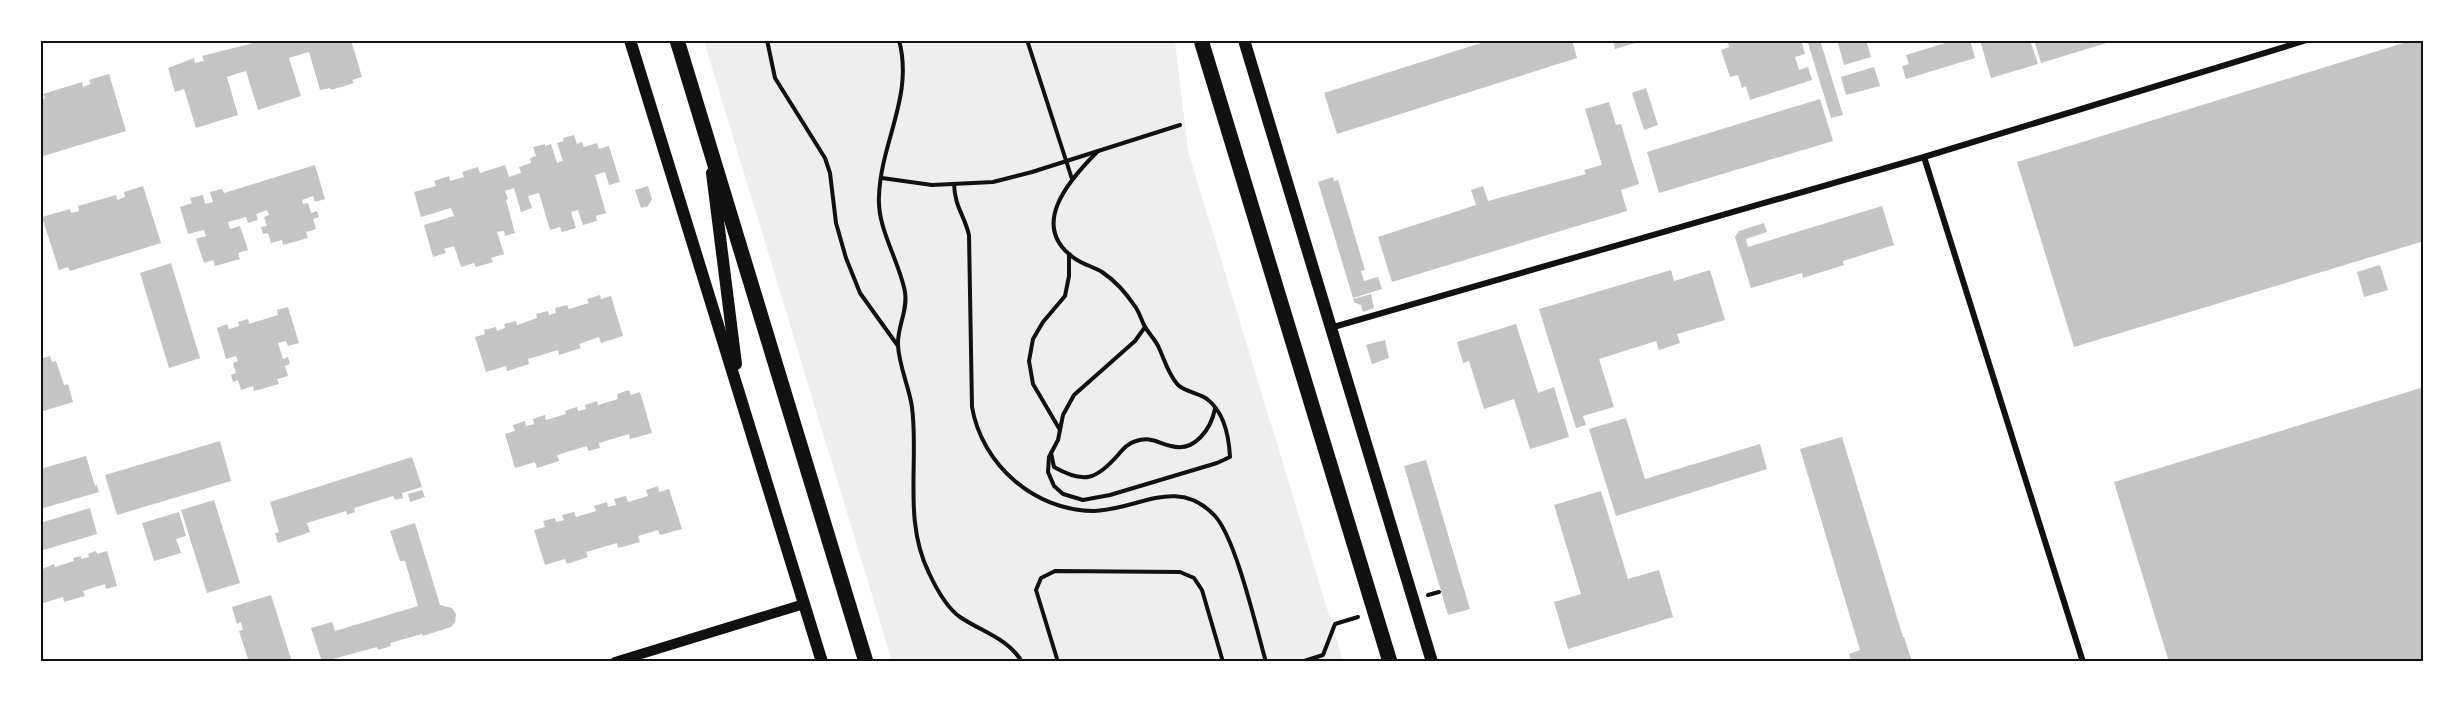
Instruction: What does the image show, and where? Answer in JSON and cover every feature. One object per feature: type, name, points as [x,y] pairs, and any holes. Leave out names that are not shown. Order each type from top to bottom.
[{"type":"main road","points":[[630,40],[822,662]]},
{"type":"main road","points":[[677,40],[867,662]]},
{"type":"main road","points":[[1201,40],[1390,662]]},
{"type":"main road","points":[[1244,40],[1429,661]]},
{"type":"main road","points":[[709,147],[740,396]]},
{"type":"street","points":[[1330,327],[1924,157],[2307,40]]},
{"type":"street","points":[[1924,157],[2083,662]]},
{"type":"street","points":[[615,662],[804,604]]},
{"type":"path","points":[[767,40],[775,78],[825,158],[830,173],[837,223],[846,258],[860,293],[898,346]]},
{"type":"path","points":[[899,40],[904,69],[903,93],[889,139],[878,197],[882,221],[905,294],[906,310],[899,328],[898,346],[912,408],[912,498],[920,550],[928,572],[958,616],[1004,641],[1022,662]]},
{"type":"path","points":[[1028,43],[1072,180]]},
{"type":"path","points":[[882,178],[932,185],[993,182],[1066,162],[1180,125]]},
{"type":"path","points":[[1098,152],[1072,180],[1052,223],[1055,238],[1078,261],[1101,271],[1135,306],[1145,327],[1159,347],[1164,363],[1180,387],[1206,399],[1223,420],[1230,443],[1230,457],[1217,464],[1110,495],[1083,500],[1063,494],[1054,486],[1048,472],[1049,457],[1060,431],[1063,416],[1074,395],[1135,341],[1145,327]]},
{"type":"path","points":[[954,184],[957,207],[967,225],[969,235],[972,407],[980,434],[989,451],[1016,482],[1049,504],[1095,511],[1167,496],[1186,497],[1201,504],[1225,527],[1266,662]]},
{"type":"path","points":[[1060,431],[1033,384],[1029,361],[1033,339],[1043,322],[1065,296],[1069,276],[1069,254]]},
{"type":"path","points":[[1051,453],[1054,467],[1066,474],[1082,478],[1095,475],[1104,471],[1126,445],[1136,441],[1148,438],[1171,446],[1183,447],[1196,442],[1210,427],[1215,408]]},
{"type":"path","points":[[1058,662],[1036,590],[1041,578],[1055,571],[1180,572],[1194,578],[1202,590],[1223,662]]},
{"type":"shaded area","points":[[704,41],[1175,41],[1188,151],[1343,661],[892,661]]},
{"type":"building","points":[[265,40],[351,40],[362,77],[352,80],[354,83],[331,90],[330,88],[320,90],[309,52],[289,58],[301,96],[258,110],[246,71],[236,74],[227,77],[238,115],[196,128],[184,89],[175,92],[168,68],[194,58],[195,63],[204,61],[202,56]]},
{"type":"building","points":[[1490,40],[1572,40],[1577,58],[1337,134],[1324,93]]},
{"type":"building","points":[[1613,40],[1642,40],[1642,41],[1615,49]]},
{"type":"building","points":[[1727,40],[1801,40],[1805,54],[1795,57],[1799,70],[1808,67],[1812,80],[1750,100],[1746,86],[1742,88],[1738,75],[1730,77],[1721,50],[1729,47]]},
{"type":"building","points":[[1807,40],[1820,40],[1843,115],[1831,118]]},
{"type":"building","points":[[1837,40],[1866,40],[1871,57],[1844,65]]},
{"type":"building","points":[[1955,40],[1970,40],[1975,58],[1906,79],[1902,66],[1909,64],[1906,55]]},
{"type":"building","points":[[1980,40],[2030,40],[2038,64],[1991,78]]},
{"type":"building","points":[[2034,40],[2113,40],[2113,41],[2041,63]]},
{"type":"building","points":[[2413,40],[2424,40],[2424,241],[2074,347],[2017,162]]},
{"type":"building","points":[[1874,67],[1880,86],[1846,95],[1841,77]]},
{"type":"building","points":[[109,74],[126,131],[40,157],[40,100],[45,98],[43,94],[82,82],[83,87],[91,84],[89,80]]},
{"type":"building","points":[[1646,88],[1658,125],[1644,130],[1632,93]]},
{"type":"building","points":[[1820,99],[1833,141],[1659,193],[1647,152]]},
{"type":"building","points":[[1609,102],[1616,125],[1621,124],[1639,184],[1621,190],[1627,211],[1392,282],[1378,237],[1476,205],[1471,190],[1483,186],[1488,201],[1586,174],[1584,170],[1602,165],[1585,109]]},
{"type":"building","points":[[574,135],[577,144],[582,142],[584,147],[597,143],[599,149],[609,146],[620,182],[609,185],[605,172],[595,175],[606,213],[596,216],[597,221],[583,225],[578,210],[571,212],[576,228],[562,232],[560,227],[550,230],[539,193],[528,196],[532,208],[521,212],[514,188],[505,191],[515,233],[505,236],[504,231],[497,232],[504,254],[491,258],[493,262],[476,267],[474,263],[461,267],[454,246],[444,249],[446,253],[433,257],[424,225],[454,216],[451,208],[421,217],[414,192],[436,186],[434,181],[449,176],[450,181],[464,177],[462,172],[478,167],[480,173],[505,165],[509,177],[521,173],[519,167],[531,163],[530,158],[536,156],[533,147],[545,144],[545,146],[551,144],[557,163],[563,161],[557,143],[564,141],[563,138]]},
{"type":"building","points":[[315,165],[325,199],[315,202],[313,196],[302,200],[303,204],[308,203],[311,213],[317,211],[319,217],[313,219],[316,229],[306,232],[308,238],[283,245],[282,240],[271,243],[268,233],[263,234],[261,227],[267,226],[264,217],[269,215],[267,210],[256,214],[258,220],[248,223],[246,217],[228,222],[230,229],[240,226],[248,250],[238,253],[240,259],[215,266],[213,260],[204,263],[196,239],[206,236],[204,230],[188,234],[180,207],[192,203],[190,198],[203,195],[205,204],[213,202],[210,192],[222,189],[224,193]]},
{"type":"building","points":[[1333,177],[1334,181],[1338,180],[1365,270],[1361,271],[1364,281],[1378,277],[1382,289],[1353,298],[1318,182]]},
{"type":"building","points":[[143,186],[161,243],[70,271],[68,267],[59,270],[42,217],[70,209],[71,213],[79,211],[78,206],[116,195],[117,200],[125,197],[124,192]]},
{"type":"building","points":[[648,186],[652,199],[648,206],[641,208],[635,190]]},
{"type":"building","points":[[1882,206],[1894,245],[1843,261],[1844,265],[1803,278],[1802,273],[1751,288],[1735,237],[1739,231],[1764,223],[1767,232],[1746,239],[1748,247]]},
{"type":"building","points":[[171,263],[200,358],[169,368],[140,273]]},
{"type":"building","points":[[2380,265],[2388,290],[2364,297],[2357,272]]},
{"type":"building","points":[[1671,270],[1674,281],[1710,270],[1725,320],[1677,334],[1680,343],[1659,350],[1656,341],[1599,359],[1614,407],[1583,416],[1586,425],[1576,428],[1539,309]]},
{"type":"building","points":[[1371,294],[1374,308],[1363,312],[1361,305],[1355,303],[1353,299]]},
{"type":"building","points":[[600,295],[601,299],[611,296],[623,336],[601,343],[599,337],[579,344],[581,348],[559,355],[558,350],[528,359],[529,364],[507,371],[506,366],[486,372],[475,337],[485,334],[484,330],[496,327],[497,331],[505,328],[504,324],[516,321],[517,325],[537,318],[536,314],[548,311],[549,315],[556,313],[555,308],[567,305],[569,309],[589,303],[587,299]]},
{"type":"building","points":[[288,307],[299,343],[288,346],[286,341],[278,343],[283,359],[288,357],[290,364],[285,366],[288,376],[277,379],[279,384],[254,391],[253,386],[241,390],[238,380],[233,382],[231,375],[236,373],[233,363],[238,361],[236,356],[226,359],[217,328],[227,324],[229,329],[239,326],[238,322],[248,319],[249,324],[278,315],[277,310]]},
{"type":"building","points":[[1516,324],[1538,393],[1554,387],[1569,437],[1530,449],[1514,399],[1484,409],[1469,361],[1463,363],[1457,342]]},
{"type":"building","points":[[1385,340],[1389,358],[1372,364],[1366,345]]},
{"type":"building","points":[[50,356],[52,362],[56,361],[64,385],[68,384],[73,402],[40,412],[40,359]]},
{"type":"building","points":[[2424,387],[2424,662],[2169,662],[2114,482]]},
{"type":"building","points":[[629,390],[631,395],[640,392],[652,433],[630,439],[629,434],[599,443],[600,448],[588,451],[587,446],[557,455],[559,461],[537,468],[535,462],[515,468],[505,434],[515,431],[513,425],[525,421],[526,426],[534,424],[533,419],[545,415],[546,420],[566,414],[565,411],[577,407],[578,411],[586,409],[585,405],[597,401],[598,405],[618,399],[617,394]]},
{"type":"building","points":[[1626,418],[1645,479],[1760,444],[1767,469],[1616,516],[1589,429]]},
{"type":"building","points":[[1842,437],[1912,662],[1852,662],[1849,654],[1860,650],[1800,449]]},
{"type":"building","points":[[220,441],[231,481],[117,515],[105,475]]},
{"type":"building","points":[[86,456],[99,492],[40,509],[40,469]]},
{"type":"building","points":[[412,457],[422,487],[402,493],[403,498],[395,500],[393,496],[354,508],[355,512],[347,515],[346,511],[307,523],[310,532],[278,543],[275,533],[279,532],[270,502]]},
{"type":"building","points":[[1426,460],[1470,609],[1448,615],[1404,466]]},
{"type":"building","points":[[658,486],[659,492],[669,489],[682,529],[660,535],[658,530],[638,536],[640,542],[618,548],[617,543],[586,552],[588,557],[567,564],[565,559],[545,565],[534,530],[545,527],[543,521],[555,518],[556,522],[564,520],[562,515],[574,512],[576,517],[596,511],[594,506],[607,502],[608,507],[616,505],[614,499],[626,496],[628,502],[648,496],[646,490]]},
{"type":"building","points":[[422,490],[425,497],[410,502],[408,494]]},
{"type":"building","points":[[1601,491],[1628,579],[1659,570],[1673,617],[1568,649],[1554,602],[1581,594],[1554,505]]},
{"type":"building","points":[[214,500],[240,583],[207,593],[181,510]]},
{"type":"building","points":[[90,508],[97,534],[40,551],[40,523]]},
{"type":"building","points":[[179,512],[186,536],[176,539],[181,553],[154,561],[142,523]]},
{"type":"building","points":[[415,523],[440,605],[452,608],[456,614],[455,622],[451,627],[390,643],[391,646],[378,650],[377,647],[322,662],[311,628],[332,622],[335,631],[418,606],[405,561],[400,561],[390,531]]},
{"type":"building","points":[[96,551],[97,554],[107,551],[117,586],[106,589],[105,584],[83,591],[85,596],[64,602],[63,597],[40,604],[40,570],[54,564],[55,567],[74,561],[73,558],[89,557],[88,554]]},
{"type":"building","points":[[271,595],[292,662],[249,662],[239,631],[243,630],[241,622],[237,624],[232,607]]}]
